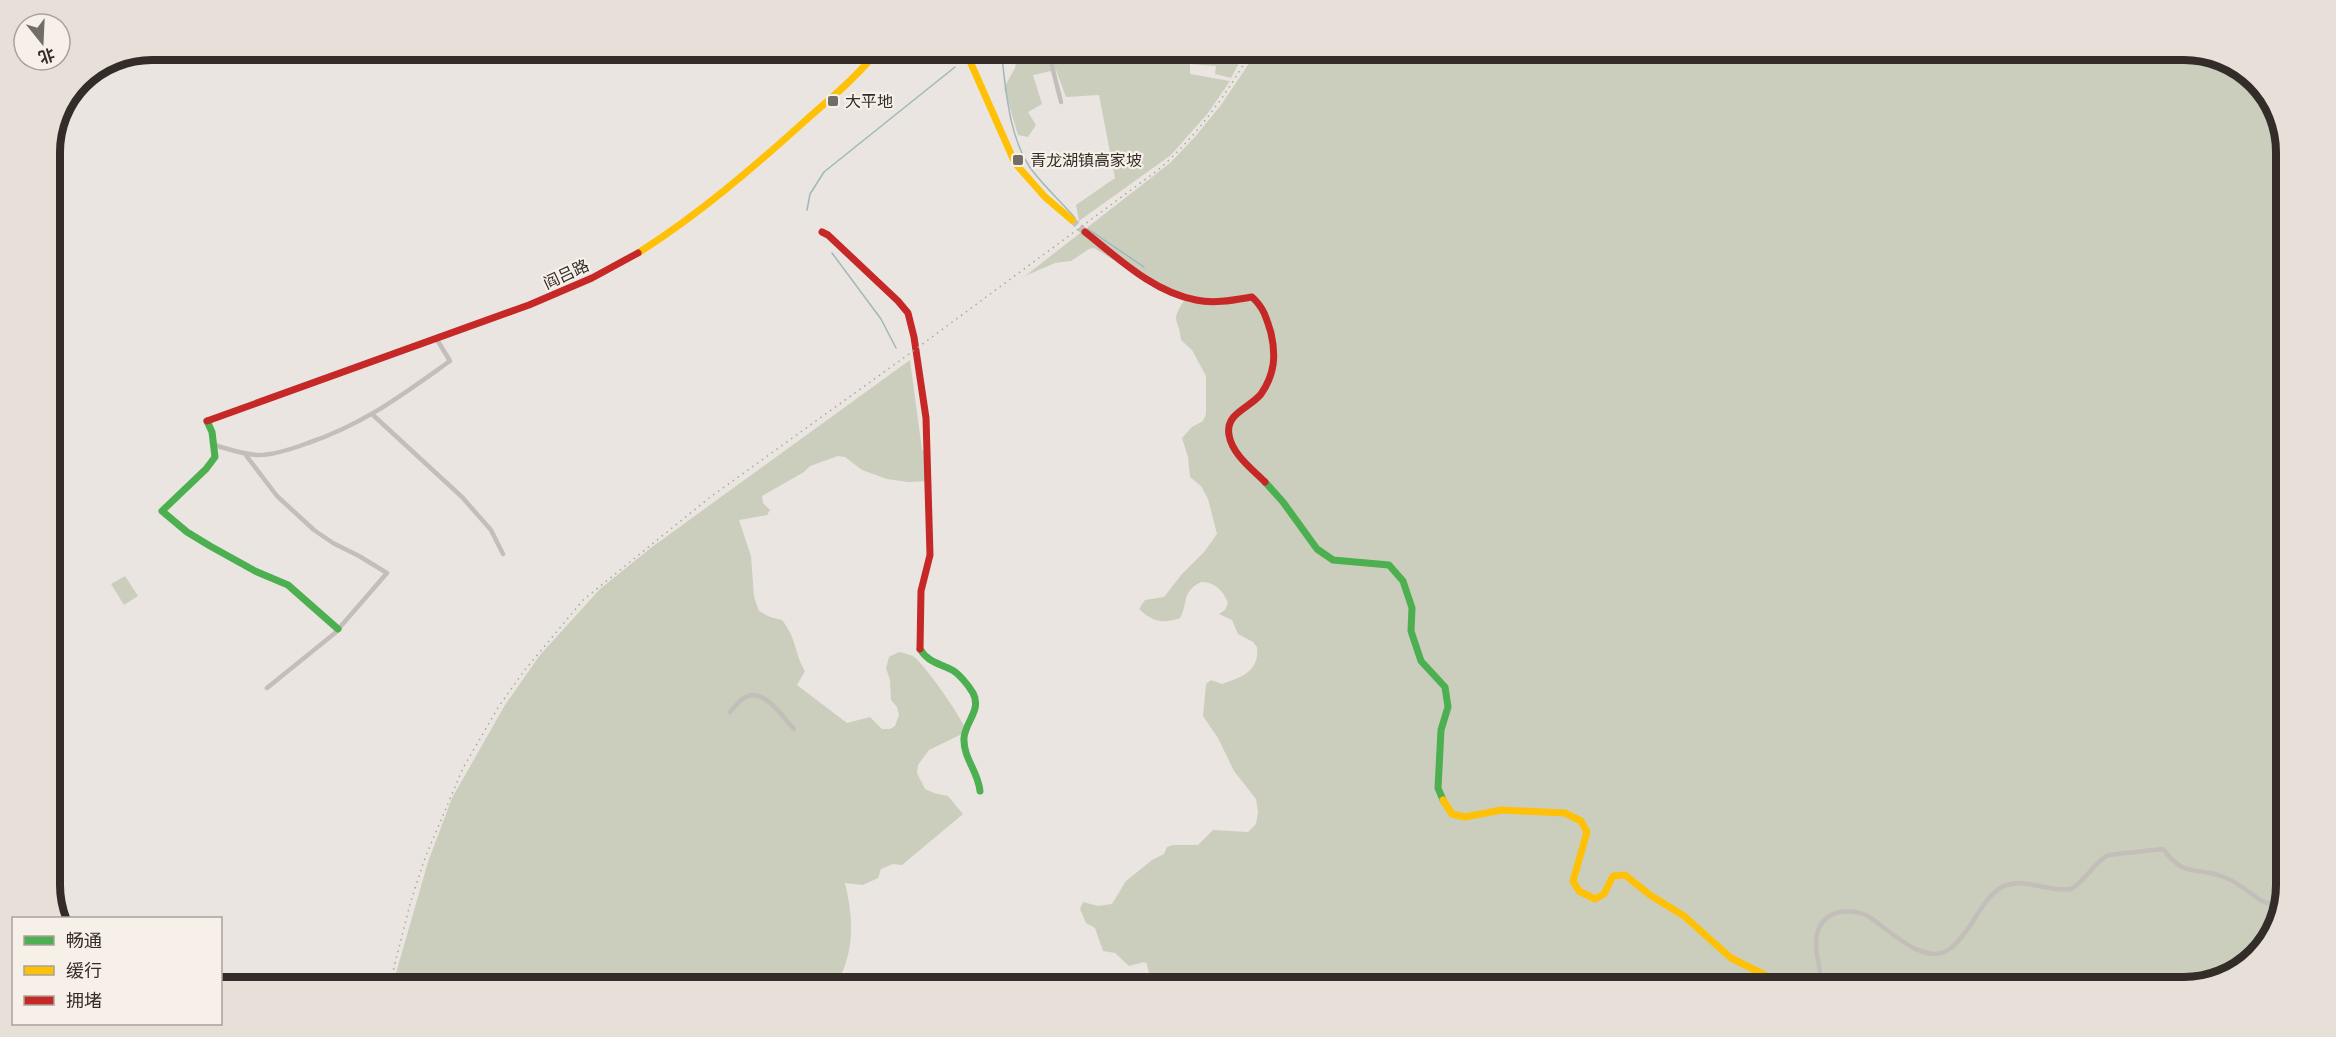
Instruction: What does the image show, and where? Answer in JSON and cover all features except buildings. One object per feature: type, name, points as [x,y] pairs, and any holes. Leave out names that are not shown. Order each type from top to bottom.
[{"type":"street","name":"阎吕路","points":[[214,443],[206,420],[551,296],[627,259],[652,244],[764,158],[851,81],[869,60]]},
{"type":"street","points":[[969,60],[1015,162],[1045,197],[1072,220]]},
{"type":"street","points":[[1050,60],[1061,102]]},
{"type":"street","points":[[822,232],[828,234],[898,301],[908,314],[922,383],[929,494],[930,555],[921,591],[920,651],[932,663],[953,670],[973,694],[976,708],[964,734],[964,752],[979,781],[980,791]]},
{"type":"street","points":[[1085,232],[1159,286],[1196,300],[1232,301],[1252,297],[1264,308],[1276,353],[1271,375],[1260,395],[1238,411],[1229,425],[1229,435],[1234,449],[1283,502],[1317,549],[1333,560],[1389,565],[1403,581],[1412,608],[1412,632],[1421,661],[1445,687],[1448,707],[1441,730],[1438,788],[1452,814],[1466,817],[1500,810],[1573,815],[1581,820],[1588,834],[1587,844],[1572,873],[1576,889],[1584,896],[1595,899],[1604,894],[1613,876],[1625,875],[1650,895],[1684,916],[1731,958],[1769,977]]},
{"type":"street","points":[[338,628],[288,585],[255,571],[210,546],[162,512],[206,470],[215,457],[214,443],[245,454],[268,454],[293,448],[353,426],[373,415],[450,361],[436,338]]},
{"type":"street","points":[[373,415],[462,497],[491,530],[503,554]]},
{"type":"street","points":[[245,454],[277,496],[314,530],[387,573],[338,628],[267,688]]},
{"type":"street","points":[[730,712],[746,696],[758,695],[770,703],[794,729]]},
{"type":"street","points":[[1820,977],[1816,948],[1817,937],[1829,915],[1838,911],[1860,912],[1919,951],[1932,955],[1941,954],[1957,942],[1990,897],[2002,887],[2022,884],[2071,889],[2108,855],[2163,849],[2174,863],[2188,870],[2224,877],[2260,900],[2274,903]]},
{"type":"green space","points":[[1016,60],[1241,60],[1231,78],[1215,74],[1216,66],[1190,64],[1190,74],[1230,81],[1208,113],[1171,155],[1079,221],[1076,205],[1115,178],[1099,95],[1066,97],[1056,70],[1033,75],[1042,104],[1028,112],[1036,125],[1028,137],[1018,135],[1004,88],[1015,68]]},
{"type":"green space","points":[[1250,60],[2184,60],[2219,67],[2240,79],[2264,106],[2276,146],[2276,885],[2269,920],[2253,946],[2225,968],[2202,975],[2184,977],[1151,977],[1147,964],[1144,962],[1129,966],[1115,953],[1103,951],[1095,928],[1086,923],[1080,909],[1083,902],[1098,906],[1112,904],[1126,881],[1152,860],[1164,854],[1167,847],[1198,845],[1213,830],[1248,832],[1256,824],[1258,812],[1256,799],[1234,771],[1218,738],[1203,716],[1206,684],[1211,680],[1222,684],[1248,672],[1255,662],[1257,647],[1253,642],[1238,634],[1232,620],[1219,614],[1225,610],[1228,603],[1224,594],[1210,583],[1201,582],[1190,590],[1180,618],[1158,621],[1139,609],[1145,600],[1164,597],[1217,534],[1208,499],[1201,486],[1190,477],[1188,457],[1182,438],[1192,427],[1203,421],[1206,414],[1206,376],[1192,350],[1181,340],[1176,320],[1177,313],[1185,299],[1145,279],[1094,248],[1071,261],[1055,263],[1025,276],[1170,163],[1221,105]]},
{"type":"green space","points":[[910,360],[922,450],[928,451],[931,481],[908,482],[887,479],[862,470],[845,457],[838,456],[810,466],[804,472],[762,496],[763,503],[770,510],[767,515],[739,520],[751,556],[754,597],[759,611],[782,620],[791,634],[805,671],[797,685],[847,723],[870,717],[882,729],[890,729],[895,726],[899,715],[897,707],[891,700],[890,680],[886,668],[889,657],[899,652],[913,656],[925,669],[964,726],[962,734],[929,750],[918,765],[917,773],[925,789],[948,796],[963,814],[902,865],[893,864],[881,869],[878,878],[863,885],[845,883],[850,910],[851,936],[840,977],[395,977],[428,862],[452,798],[505,705],[540,655],[600,589],[652,547]]},
{"type":"green space","points":[[125,576],[138,596],[124,605],[111,584]]},
{"type":"waterway","points":[[1002,60],[1012,125],[1022,153],[1034,173],[1075,218]]},
{"type":"waterway","points":[[807,210],[810,194],[824,172],[955,67]]},
{"type":"waterway","points":[[1088,229],[1144,267]]},
{"type":"waterway","points":[[832,253],[881,319],[896,348]]},
{"type":"tunnel","points":[[1072,220],[1085,232]]},
{"type":"railway","points":[[392,977],[410,904],[425,858],[463,768],[499,706],[524,671],[583,600],[709,498],[1158,170],[1186,143],[1210,114],[1246,60]]},
{"type":"traffic: fast","points":[[207,421],[212,432],[215,457],[206,469],[162,511],[187,532],[210,546],[255,571],[288,585],[338,629]]},
{"type":"traffic: fast","points":[[1265,482],[1283,502],[1317,549],[1333,560],[1389,565],[1403,581],[1412,608],[1411,631],[1421,661],[1445,687],[1448,707],[1441,730],[1438,788],[1443,800]]},
{"type":"traffic: fast","points":[[920,649],[930,659],[956,673],[973,693],[976,705],[965,732],[964,745],[980,791]]},
{"type":"traffic: slow","points":[[638,253],[704,207],[745,173],[844,87],[869,60]]},
{"type":"traffic: slow","points":[[969,60],[1015,163],[1045,197],[1072,220]]},
{"type":"traffic: slow","points":[[1443,800],[1452,814],[1465,817],[1501,810],[1565,813],[1581,821],[1587,832],[1573,881],[1579,891],[1595,899],[1604,894],[1613,876],[1625,875],[1650,895],[1684,916],[1731,958],[1769,977]]},
{"type":"traffic: jam","points":[[822,232],[828,235],[898,301],[908,313],[914,337],[926,418],[930,555],[921,591],[920,649]]},
{"type":"traffic: jam","points":[[1085,232],[1123,263],[1165,290],[1180,296],[1210,302],[1252,297],[1262,309],[1273,341],[1272,372],[1261,394],[1234,416],[1229,427],[1229,435],[1238,455],[1265,482]]},
{"type":"traffic: jam","points":[[207,421],[529,305],[592,278],[638,253]]},
{"type":"place","name":"大平地","points":[[833,101]]},
{"type":"place","name":"青龙湖镇高家坡","points":[[1018,160]]}]
